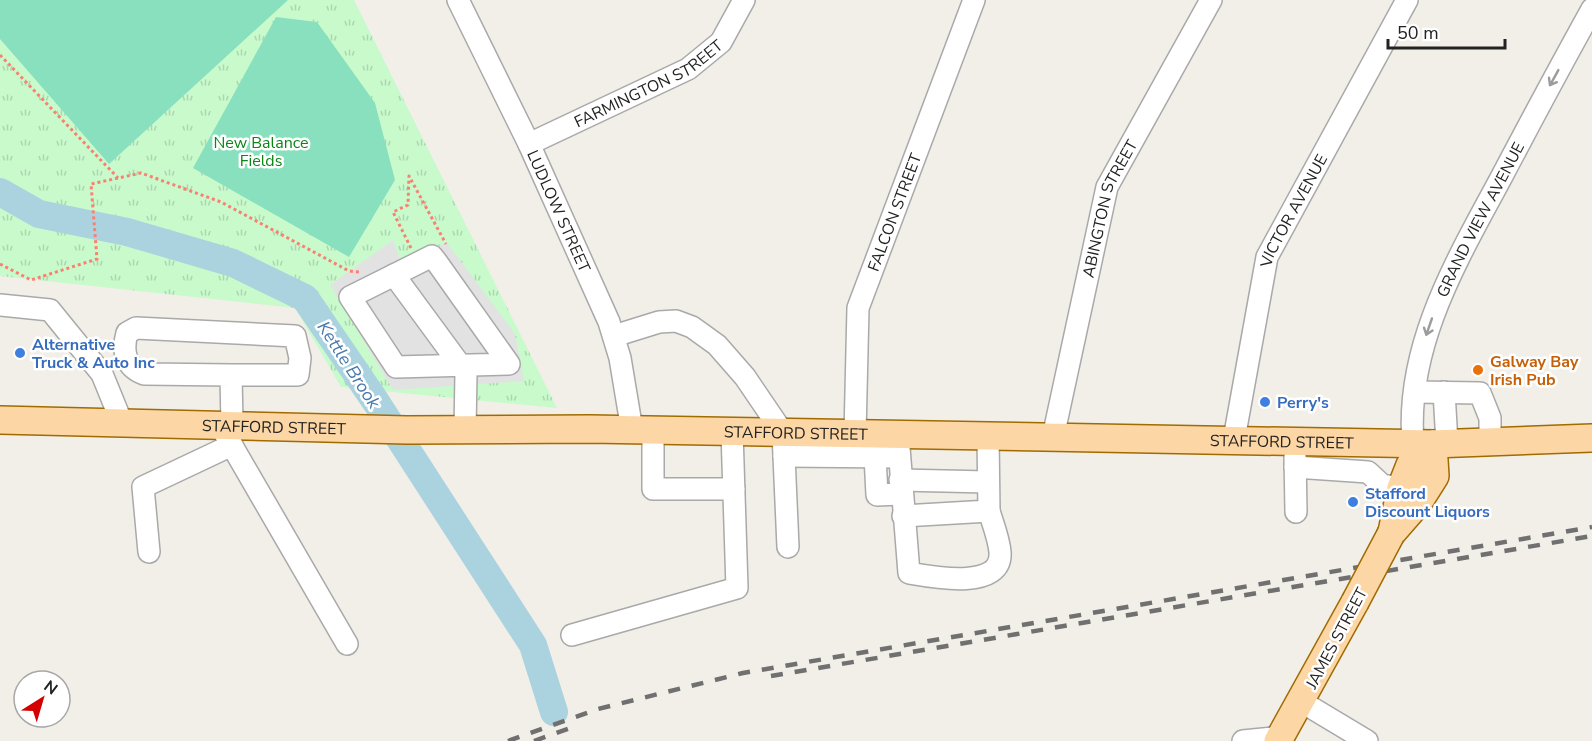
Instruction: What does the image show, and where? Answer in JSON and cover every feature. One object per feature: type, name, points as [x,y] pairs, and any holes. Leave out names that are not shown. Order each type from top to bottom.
[{"type":"main road","name":"STAFFORD STREET","points":[[0,420],[122,423],[228,432],[394,430],[732,432],[784,444],[898,446],[988,436],[1431,443],[1592,438]]},
{"type":"main road","name":"JAMES STREET","points":[[1391,534],[1401,488],[1410,465],[1431,443]]},
{"type":"main road","name":"JAMES STREET","points":[[1280,739],[1391,534],[1418,503],[1436,476],[1431,443]]},
{"type":"street","name":"LUDLOW STREET","points":[[458,0],[529,144],[590,276],[614,336],[643,430],[653,489],[734,489]]},
{"type":"street","name":"FARMINGTON STREET","points":[[529,144],[688,69],[721,42],[744,0]]},
{"type":"street","name":"FALCON STREET","points":[[848,445],[858,308],[974,0]]},
{"type":"street","name":"ABINGTON STREET","points":[[1053,437],[1107,187],[1210,0]]},
{"type":"street","name":"VICTOR AVENUE","points":[[1234,439],[1267,257],[1407,0]]},
{"type":"street","name":"GRAND VIEW AVENUE","points":[[1431,443],[1411,418],[1422,345],[1446,281],[1592,9]]},
{"type":"street","points":[[428,262],[509,364],[396,367],[350,297],[394,275],[428,262]]},
{"type":"street","points":[[394,275],[466,373],[465,430]]},
{"type":"street","points":[[0,306],[50,310],[102,375],[122,423]]},
{"type":"street","points":[[614,336],[659,322],[676,321],[692,327],[717,345],[745,377],[784,444],[788,547]]},
{"type":"street","points":[[136,328],[295,336],[300,358],[298,375],[231,375],[144,374],[133,370],[125,358],[124,345],[127,333],[136,328]]},
{"type":"street","points":[[231,375],[228,432],[347,644]]},
{"type":"street","points":[[1415,392],[1480,393],[1490,418],[1490,441]]},
{"type":"street","points":[[1431,443],[1444,392]]},
{"type":"street","points":[[149,552],[143,487],[228,432]]},
{"type":"street","points":[[572,635],[737,588],[732,432]]},
{"type":"street","points":[[848,445],[875,456],[898,446],[909,573],[939,579],[987,576],[997,567],[1000,553],[989,511],[988,436]]},
{"type":"street","points":[[1295,440],[1296,512]]},
{"type":"street","points":[[1336,441],[1336,470]]},
{"type":"street","points":[[875,456],[877,495],[901,487],[988,482]]},
{"type":"street","points":[[1295,467],[1368,472],[1382,485],[1401,488]]},
{"type":"street","points":[[903,516],[989,511]]},
{"type":"street","points":[[1302,702],[1366,741]]},
{"type":"street","points":[[1243,741],[1280,739]]},
{"type":"path","points":[[0,54],[118,178]]},
{"type":"path","points":[[0,264],[31,280],[97,259],[91,184],[141,173],[222,202],[349,271],[360,272]]},
{"type":"path","points":[[409,176],[447,243],[428,262],[393,212],[408,204],[409,176]]},
{"type":"green space","name":"New Balance Fields","points":[[0,0],[354,0],[557,408],[341,387],[295,308],[0,276]]},
{"type":"green space","points":[[0,0],[288,0],[109,164],[0,39]]},
{"type":"green space","points":[[276,17],[317,22],[375,103],[395,180],[349,257],[193,168]]},
{"type":"shaded area","points":[[393,240],[400,260],[447,243],[515,334],[524,381],[393,390],[330,285]]},
{"type":"waterway","name":"Kettle Brook","points":[[0,192],[39,214],[127,232],[233,263],[305,298],[376,402],[533,645],[554,712]]},
{"type":"railway","points":[[508,741],[598,709],[743,673],[1592,527]]},
{"type":"railway","points":[[771,676],[1592,536]]},
{"type":"railway","points":[[534,741],[573,727]]},
{"type":"place","name":"Alternative Truck & Auto Inc","points":[[20,353]]},
{"type":"place","name":"Galway Bay Irish Pub","points":[[1478,370]]},
{"type":"place","name":"Perry's","points":[[1265,402]]},
{"type":"place","name":"Stafford Discount Liquors","points":[[1353,502]]}]
